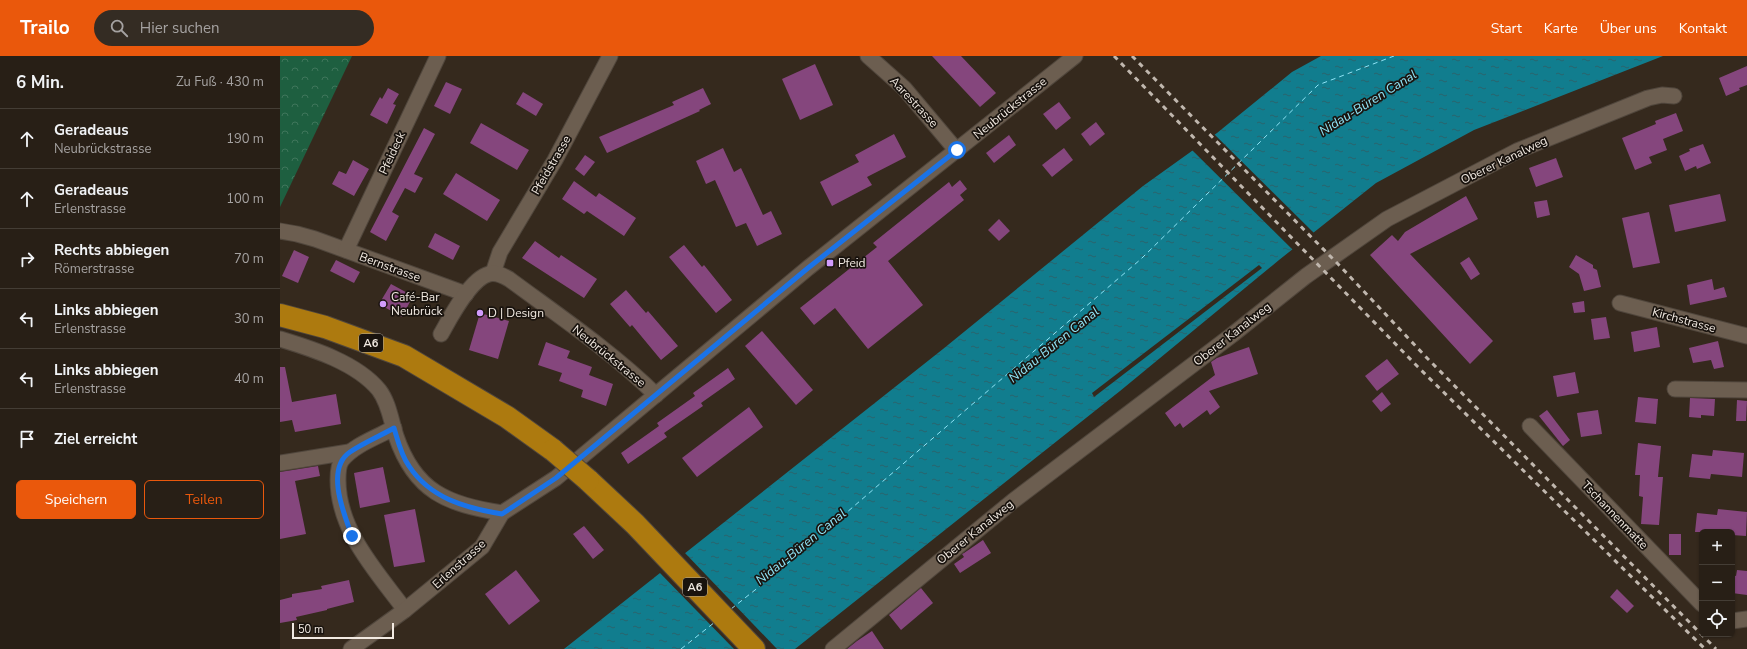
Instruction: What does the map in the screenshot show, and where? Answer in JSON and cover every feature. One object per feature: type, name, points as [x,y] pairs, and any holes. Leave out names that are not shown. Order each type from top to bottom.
[{"type":"highway","name":"A6","points":[[280,314],[325,327],[404,356],[507,417],[553,450],[635,524],[754,649]]},
{"type":"highway","name":"A6","points":[[280,327],[321,337],[361,350],[457,387]]},
{"type":"street","name":"Pfeideck","points":[[346,250],[438,56]]},
{"type":"street","name":"Pfeidstrasse","points":[[493,273],[500,252],[555,160],[610,56]]},
{"type":"street","name":"Aarestrasse","points":[[868,56],[904,88],[957,150]]},
{"type":"street","name":"Neubrückstrasse","points":[[493,273],[502,275],[509,279],[590,339],[619,361],[656,394],[808,268],[1075,56]]},
{"type":"street","name":"Oberer Kanalweg","points":[[833,649],[1013,501],[1226,339],[1306,276],[1387,219],[1517,151],[1648,98],[1662,95],[1674,96]]},
{"type":"street","name":"Bernstrasse","points":[[280,231],[297,234],[346,250],[466,294]]},
{"type":"street","points":[[441,334],[466,294],[479,278],[493,273]]},
{"type":"street","name":"Kirchstrasse","points":[[1620,303],[1747,336]]},
{"type":"street","points":[[280,339],[332,358],[358,370],[369,379],[387,403],[394,428],[408,465],[420,480],[437,494],[450,501],[467,507],[502,514]]},
{"type":"street","points":[[1675,389],[1747,390]]},
{"type":"street","name":"Erlenstrasse","points":[[351,649],[405,610],[482,547],[502,514],[556,478],[656,394]]},
{"type":"street","name":"Tschannenmatte","points":[[1530,426],[1699,601]]},
{"type":"street","points":[[280,463],[349,452],[394,428]]},
{"type":"street","points":[[349,452],[341,462],[338,472],[338,491],[352,536],[405,610]]},
{"type":"street","points":[[1735,621],[1747,619]]},
{"type":"green space","points":[[280,56],[352,56],[280,207]]},
{"type":"water","name":"Nidau-Büren Canal","points":[[1321,56],[1663,56],[1474,130],[1376,183],[1279,260],[1120,391],[795,649],[564,649],[943,349],[1143,186],[1217,133],[1292,72]]},
{"type":"pier","points":[[1213,133],[1315,234],[1294,251],[1191,149]]},
{"type":"pier","points":[[1259,265],[1262,268],[1094,397],[1092,393]]},
{"type":"pier","points":[[684,552],[777,649],[734,649],[659,572]]},
{"type":"building","points":[[932,56],[961,56],[996,93],[980,107]]},
{"type":"building","points":[[815,64],[833,105],[800,120],[782,79]]},
{"type":"building","points":[[1747,66],[1747,85],[1726,96],[1719,78]]},
{"type":"building","points":[[446,82],[462,89],[450,114],[434,106]]},
{"type":"building","points":[[388,88],[399,94],[393,104],[396,105],[387,124],[370,115],[380,97],[382,99]]},
{"type":"building","points":[[703,88],[711,104],[699,110],[700,111],[607,153],[599,137],[674,105],[672,102]]},
{"type":"building","points":[[523,92],[543,104],[536,116],[516,104]]},
{"type":"building","points":[[1059,102],[1071,118],[1056,130],[1043,114]]},
{"type":"building","points":[[1676,113],[1683,131],[1663,139],[1667,150],[1649,157],[1652,163],[1635,170],[1622,138],[1656,124],[1655,121]]},
{"type":"building","points":[[1096,122],[1105,134],[1090,146],[1081,134]]},
{"type":"building","points":[[481,123],[529,150],[517,170],[470,143]]},
{"type":"building","points":[[424,128],[435,134],[414,174],[423,178],[415,193],[405,188],[392,212],[399,216],[386,241],[370,232]]},
{"type":"building","points":[[894,134],[906,157],[867,177],[872,185],[832,206],[820,182],[859,162],[855,155]]},
{"type":"building","points":[[1009,135],[1016,145],[994,163],[986,153]]},
{"type":"building","points":[[1703,144],[1711,163],[1697,169],[1696,166],[1685,171],[1679,156],[1690,151],[1689,149]]},
{"type":"building","points":[[723,148],[734,172],[741,168],[763,215],[771,211],[782,234],[757,246],[746,223],[736,227],[715,180],[706,184],[696,161]]},
{"type":"building","points":[[1064,148],[1073,160],[1052,177],[1042,165]]},
{"type":"building","points":[[585,155],[595,162],[584,176],[575,169]]},
{"type":"building","points":[[1556,158],[1563,177],[1536,187],[1529,168]]},
{"type":"building","points":[[353,160],[369,169],[354,196],[332,184],[339,171],[346,174]]},
{"type":"building","points":[[456,173],[500,200],[487,221],[443,194]]},
{"type":"building","points":[[960,180],[967,189],[960,195],[964,200],[888,261],[923,305],[868,349],[835,308],[814,325],[800,308],[877,247],[873,243],[949,182],[952,187]]},
{"type":"building","points":[[574,181],[596,197],[599,193],[636,218],[624,236],[587,211],[584,214],[562,199]]},
{"type":"building","points":[[1720,194],[1726,221],[1675,232],[1669,205]]},
{"type":"building","points":[[1466,196],[1478,219],[1410,254],[1493,341],[1470,364],[1370,255],[1392,235],[1398,241],[1405,232]]},
{"type":"building","points":[[1547,200],[1550,215],[1537,218],[1534,202]]},
{"type":"building","points":[[1649,212],[1660,263],[1633,268],[1622,218]]},
{"type":"building","points":[[999,219],[1010,231],[999,241],[988,230]]},
{"type":"building","points":[[435,233],[460,246],[453,260],[428,247]]},
{"type":"building","points":[[535,241],[559,258],[561,255],[597,279],[584,298],[522,258]]},
{"type":"building","points":[[684,245],[702,267],[704,265],[732,300],[716,313],[669,257]]},
{"type":"building","points":[[294,250],[309,257],[298,283],[282,276]]},
{"type":"building","points":[[1576,255],[1593,265],[1593,268],[1597,270],[1601,287],[1584,291],[1579,274],[1569,267]]},
{"type":"building","points":[[1469,257],[1480,274],[1471,280],[1460,263]]},
{"type":"building","points":[[336,260],[360,272],[354,283],[330,271]]},
{"type":"building","points":[[1712,279],[1714,290],[1724,287],[1727,297],[1690,305],[1687,285]]},
{"type":"building","points":[[391,284],[413,296],[402,317],[379,304]]},
{"type":"building","points":[[626,290],[646,313],[648,311],[678,346],[661,360],[632,325],[630,327],[610,304]]},
{"type":"building","points":[[1584,301],[1585,312],[1574,313],[1572,303]]},
{"type":"building","points":[[480,313],[509,321],[498,359],[469,350]]},
{"type":"building","points":[[1606,317],[1610,338],[1594,340],[1591,319]]},
{"type":"building","points":[[1657,327],[1660,347],[1634,352],[1631,332]]},
{"type":"building","points":[[762,331],[813,390],[796,405],[745,346]]},
{"type":"building","points":[[1718,341],[1724,367],[1714,369],[1711,360],[1693,363],[1689,348]]},
{"type":"building","points":[[546,342],[570,351],[567,358],[592,367],[589,375],[613,384],[606,406],[581,397],[583,390],[559,381],[562,373],[538,365]]},
{"type":"building","points":[[1249,347],[1258,374],[1209,391],[1220,407],[1210,415],[1207,410],[1183,428],[1180,423],[1175,427],[1165,413],[1215,375],[1211,362],[1217,358]]},
{"type":"building","points":[[1387,359],[1399,374],[1377,391],[1365,376]]},
{"type":"building","points":[[280,367],[285,367],[292,402],[336,394],[341,424],[295,432],[292,420],[280,422]]},
{"type":"building","points":[[728,368],[735,379],[701,403],[703,406],[664,433],[667,437],[628,464],[621,453],[659,426],[657,423],[695,396],[693,393]]},
{"type":"building","points":[[1575,372],[1579,393],[1557,397],[1553,376]]},
{"type":"building","points":[[1382,392],[1391,404],[1381,412],[1372,401]]},
{"type":"building","points":[[1638,397],[1658,399],[1656,424],[1635,422]]},
{"type":"building","points":[[1690,398],[1715,399],[1714,416],[1701,415],[1701,418],[1689,417]]},
{"type":"building","points":[[1737,400],[1747,401],[1746,421],[1736,421]]},
{"type":"building","points":[[749,407],[763,427],[697,477],[682,458]]},
{"type":"building","points":[[1547,410],[1570,440],[1563,446],[1539,416]]},
{"type":"building","points":[[1598,410],[1602,434],[1581,437],[1577,413]]},
{"type":"building","points":[[1638,443],[1661,446],[1658,477],[1663,477],[1659,525],[1641,524],[1643,497],[1639,496],[1640,475],[1635,475]]},
{"type":"building","points":[[1713,450],[1744,453],[1742,477],[1711,474],[1710,479],[1689,477],[1692,454],[1712,456]]},
{"type":"building","points":[[318,466],[320,476],[295,481],[306,534],[280,539],[280,472]]},
{"type":"building","points":[[383,467],[390,502],[360,508],[354,473]]},
{"type":"building","points":[[415,509],[425,562],[394,567],[384,515]]},
{"type":"building","points":[[1718,509],[1747,512],[1746,536],[1735,535],[1735,529],[1699,529],[1699,532],[1695,532],[1697,513],[1717,515]]},
{"type":"building","points":[[584,526],[604,550],[593,559],[573,534]]},
{"type":"building","points":[[1669,534],[1681,534],[1681,555],[1669,555]]},
{"type":"building","points":[[983,540],[991,553],[960,573],[954,564],[964,557],[962,554]]},
{"type":"building","points":[[516,570],[540,601],[509,625],[485,594]]},
{"type":"building","points":[[1737,570],[1747,571],[1747,595],[1735,593]]},
{"type":"building","points":[[349,580],[354,602],[296,617],[297,620],[280,623],[280,600],[292,597],[292,594],[322,589],[321,586]]},
{"type":"building","points":[[921,588],[933,603],[901,630],[889,615]]},
{"type":"building","points":[[1617,589],[1634,606],[1627,613],[1610,597]]},
{"type":"building","points":[[872,631],[884,649],[847,649],[857,641]]},
{"type":"ferry route","points":[[731,609],[774,575],[1141,259],[1318,85],[1394,56]]},
{"type":"ferry route","points":[[681,649],[715,622]]},
{"type":"railway","points":[[1114,56],[1418,367],[1705,649]]},
{"type":"railway","points":[[1132,56],[1338,264],[1427,358],[1716,649]]},
{"type":"place","name":"Pfeid","points":[[830,263]]},
{"type":"place","name":"Café-Bar Neubrück","points":[[383,304]]},
{"type":"place","name":"D | Design","points":[[480,313]]},
{"type":"route","points":[[352,536],[338,491],[338,472],[341,462],[349,452],[394,428],[401,450],[408,465],[420,480],[437,494],[450,501],[467,507],[502,514],[515,504],[537,492],[589,452],[808,268],[957,150]]}]
